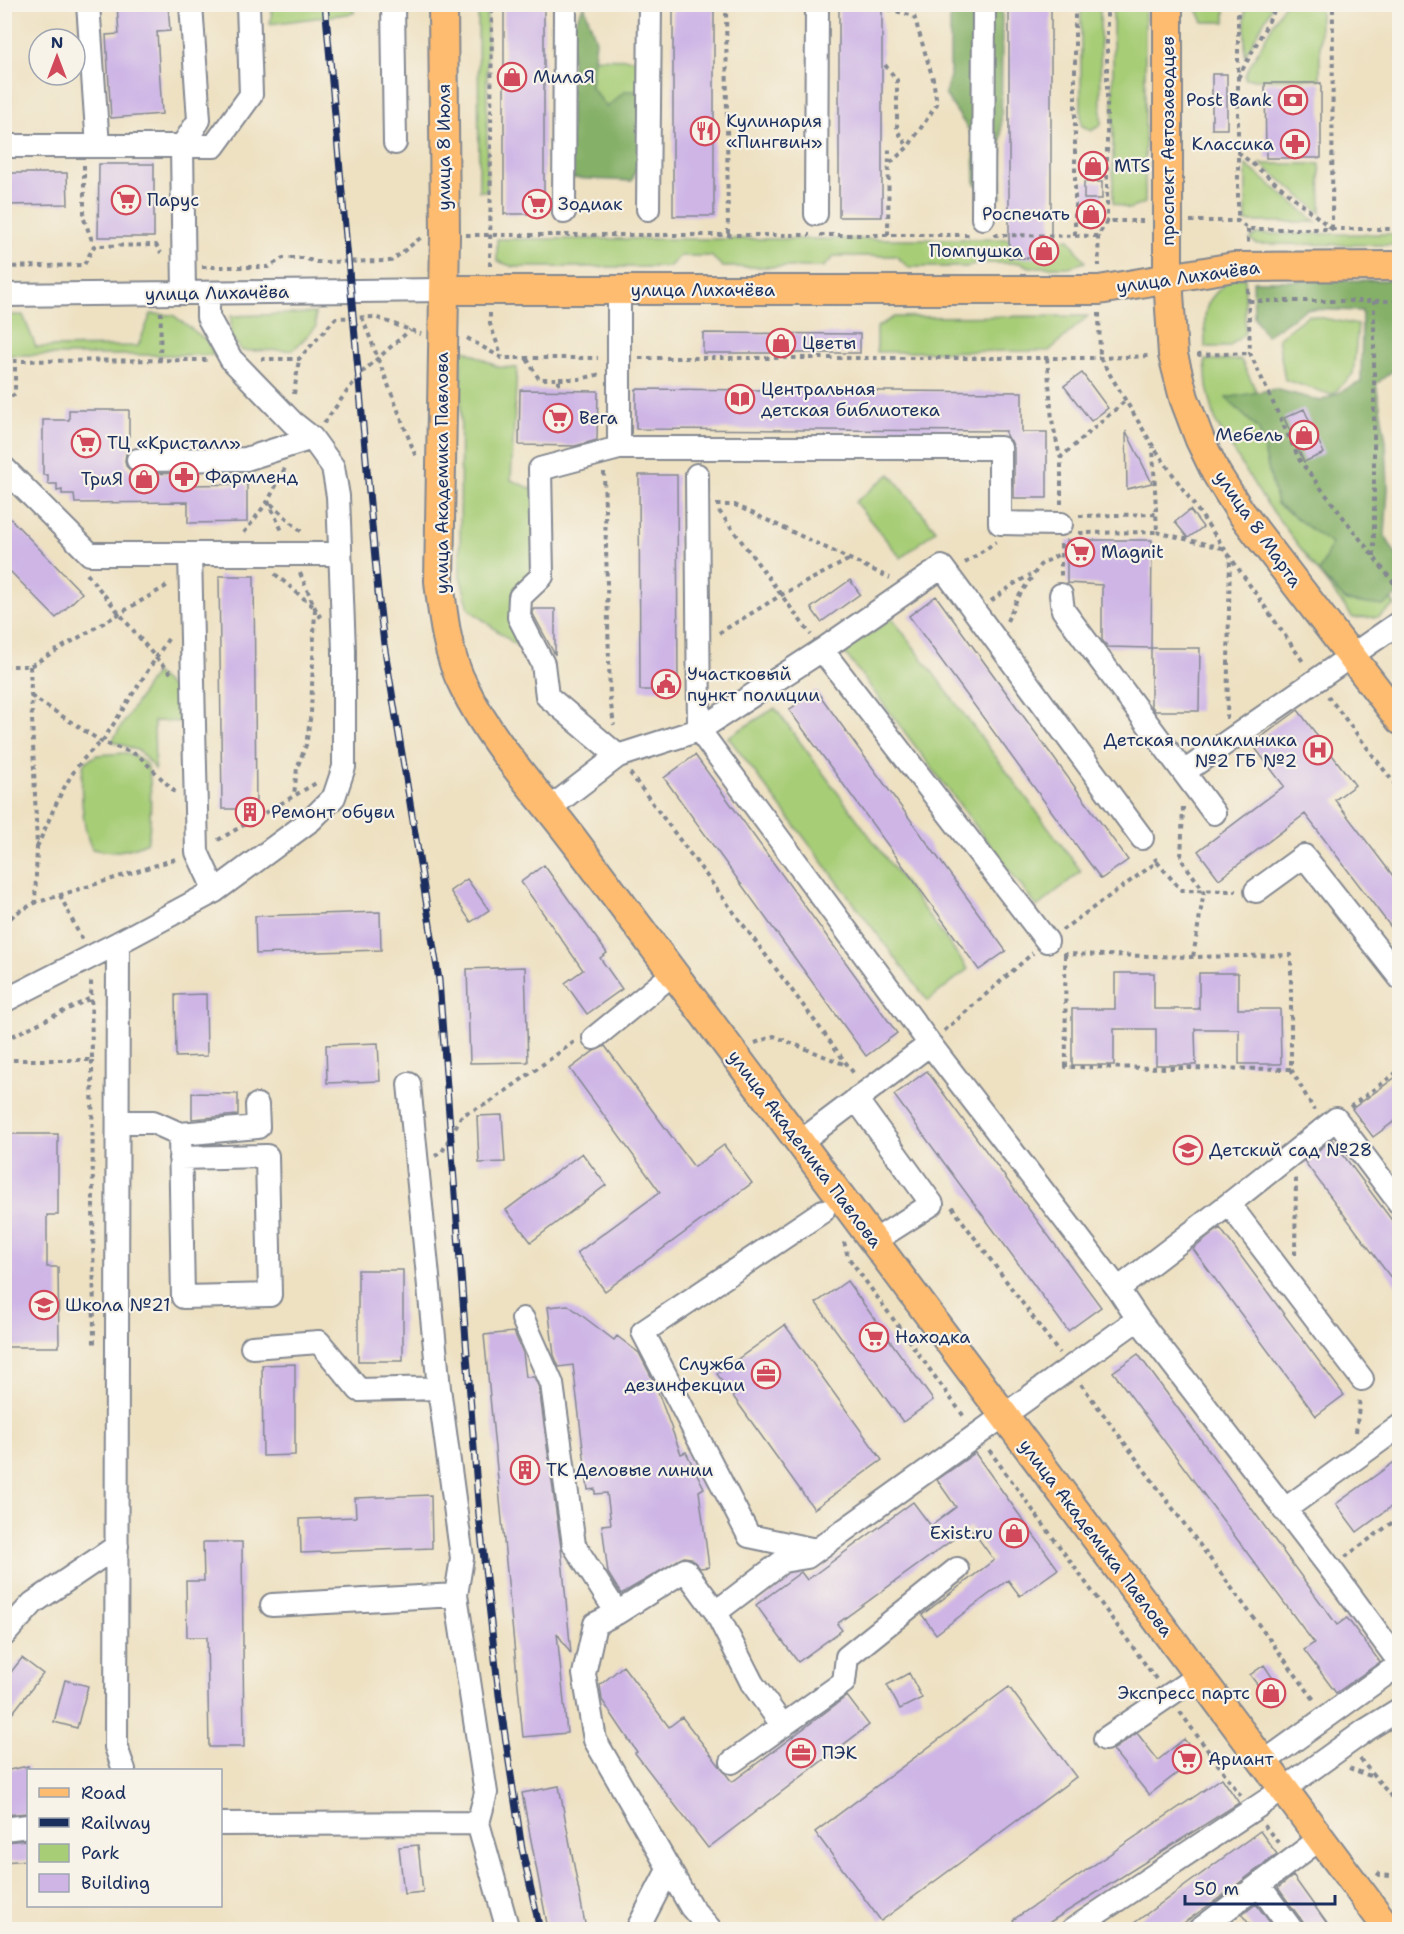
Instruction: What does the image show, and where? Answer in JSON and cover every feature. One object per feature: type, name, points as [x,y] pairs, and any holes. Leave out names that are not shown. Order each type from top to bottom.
[{"type":"main road","name":"улица 8 Июля","points":[[443,4],[444,290]]},
{"type":"main road","name":"проспект Автозаводцев","points":[[1168,4],[1168,278]]},
{"type":"main road","name":"улица Лихачёва","points":[[444,290],[1099,290],[1248,266],[1400,266]]},
{"type":"main road","name":"улица 8 Марта","points":[[1168,278],[1173,356],[1184,398],[1200,440],[1216,472],[1240,511],[1400,720]]},
{"type":"main road","name":"улица Академика Павлова","points":[[444,290],[439,580],[444,628],[463,686],[491,734],[550,808],[1389,1929]]},
{"type":"street","points":[[88,4],[98,146]]},
{"type":"street","points":[[184,293],[182,146],[199,120],[191,4]]},
{"type":"street","points":[[4,146],[214,146],[251,95],[249,4]]},
{"type":"street","points":[[393,4],[395,143]]},
{"type":"street","points":[[564,212],[565,4]]},
{"type":"street","points":[[648,209],[650,4]]},
{"type":"street","points":[[816,214],[817,4]]},
{"type":"street","points":[[983,218],[984,4]]},
{"type":"street","name":"улица Лихачёва","points":[[4,295],[444,290]]},
{"type":"street","points":[[611,450],[620,358],[618,290]]},
{"type":"street","points":[[4,1001],[215,891],[311,820],[334,796],[344,767],[344,650],[338,496],[333,466],[299,435],[231,359],[208,317],[208,293]]},
{"type":"street","points":[[138,460],[246,459],[299,435]]},
{"type":"street","points":[[618,756],[547,696],[543,664],[519,617],[520,597],[542,576],[540,469],[611,450],[1000,448],[1000,523],[1061,525]]},
{"type":"street","points":[[4,468],[90,554],[340,554]]},
{"type":"street","points":[[697,475],[706,506],[698,646],[699,730],[930,1044],[1330,1568],[1400,1664],[1264,1762]]},
{"type":"street","points":[[190,554],[197,852],[215,891]]},
{"type":"street","points":[[550,808],[618,756],[699,730],[822,650],[942,567],[1142,838]]},
{"type":"street","points":[[1061,595],[1063,610],[1214,813]]},
{"type":"street","points":[[1184,772],[1400,622]]},
{"type":"street","points":[[822,650],[1047,941]]},
{"type":"street","points":[[1256,891],[1304,856],[1400,978]]},
{"type":"street","points":[[118,943],[116,1747],[124,1769]]},
{"type":"street","points":[[594,1038],[674,974]]},
{"type":"street","points":[[800,1142],[930,1044]]},
{"type":"street","points":[[409,1084],[439,1388],[462,1558],[456,1596],[486,1793],[478,1823],[508,1929]]},
{"type":"street","points":[[861,1095],[932,1204],[874,1241]]},
{"type":"street","points":[[118,1122],[153,1122],[180,1134],[258,1127],[257,1105]]},
{"type":"street","points":[[1118,1290],[1330,1123],[1400,1203]]},
{"type":"street","points":[[180,1134],[180,1158],[183,1297],[270,1295],[267,1156],[180,1158]]},
{"type":"street","points":[[1229,1204],[1362,1379]]},
{"type":"street","points":[[816,1550],[750,1536],[644,1332],[823,1210]]},
{"type":"street","points":[[523,1319],[552,1384],[574,1545],[617,1612]]},
{"type":"street","points":[[716,1612],[783,1561],[807,1557],[1138,1319]]},
{"type":"street","points":[[252,1347],[319,1342],[359,1390],[439,1388]]},
{"type":"street","points":[[1284,1510],[1400,1426]]},
{"type":"street","points":[[4,1635],[33,1603],[117,1546]]},
{"type":"street","points":[[732,1762],[844,1682],[847,1657],[957,1569]]},
{"type":"street","points":[[711,1929],[691,1907],[596,1740],[584,1674],[594,1624],[685,1570],[716,1612],[752,1683],[783,1726]]},
{"type":"street","points":[[272,1605],[456,1596]]},
{"type":"street","points":[[1105,1739],[1199,1675]]},
{"type":"street","points":[[1072,1929],[1284,1790],[1347,1743],[1400,1709]]},
{"type":"street","points":[[222,1824],[478,1823]]},
{"type":"street","points":[[4,1829],[27,1826]]},
{"type":"street","points":[[1199,1929],[1227,1921],[1259,1885],[1321,1838]]},
{"type":"street","points":[[637,1929],[669,1868]]},
{"type":"street","points":[[1259,1885],[1292,1929]]},
{"type":"path","points":[[491,235],[492,4]]},
{"type":"path","points":[[726,4],[728,235]]},
{"type":"path","points":[[1075,235],[1076,4]]},
{"type":"path","points":[[1107,4],[1107,221],[1098,236],[1100,358],[1153,446],[1316,680],[1400,791]]},
{"type":"path","points":[[1238,4],[1238,221]]},
{"type":"path","points":[[1238,79],[1278,4]]},
{"type":"path","points":[[1332,229],[1333,4]]},
{"type":"path","points":[[888,9],[914,16],[933,79],[937,104],[908,147],[888,164]]},
{"type":"path","points":[[885,65],[897,80],[897,130],[908,147]]},
{"type":"path","points":[[888,235],[889,145]]},
{"type":"path","points":[[1238,152],[1332,229]]},
{"type":"path","points":[[4,267],[84,265],[93,246],[84,219],[84,165],[75,163]]},
{"type":"path","points":[[1107,221],[1238,221],[1248,229],[1400,229]]},
{"type":"path","points":[[1248,229],[1250,353],[1300,461],[1400,591]]},
{"type":"path","points":[[93,246],[156,245],[169,264],[200,267],[268,267],[283,258],[304,258],[316,262],[391,261],[422,236],[1098,236]]},
{"type":"path","points":[[1249,301],[1400,301]]},
{"type":"path","points":[[1374,301],[1374,557]]},
{"type":"path","points":[[229,554],[268,501],[299,435],[359,375],[410,330]]},
{"type":"path","points":[[443,336],[464,337],[502,358],[602,358],[602,385]]},
{"type":"path","points":[[620,358],[1100,358],[1250,353]]},
{"type":"path","points":[[527,358],[539,379],[580,379],[601,374]]},
{"type":"path","points":[[1047,358],[1053,420],[1060,458],[1061,595]]},
{"type":"path","points":[[299,359],[293,402],[299,435]]},
{"type":"path","points":[[4,402],[15,394],[15,362]]},
{"type":"path","points":[[559,379],[559,391]]},
{"type":"path","points":[[1060,458],[1125,401]]},
{"type":"path","points":[[1153,446],[1157,532]]},
{"type":"path","points":[[611,450],[610,698],[618,756],[659,815],[848,1065],[861,1095]]},
{"type":"path","points":[[268,501],[315,608],[344,650]]},
{"type":"path","points":[[706,506],[735,505],[911,588]]},
{"type":"path","points":[[706,506],[783,594],[822,650]]},
{"type":"path","points":[[1061,525],[1156,514]]},
{"type":"path","points":[[1061,525],[1157,532],[1226,549]]},
{"type":"path","points":[[947,574],[1001,539]]},
{"type":"path","points":[[998,643],[1017,599],[1034,573],[1040,566],[1061,553]]},
{"type":"path","points":[[252,554],[315,608]]},
{"type":"path","points":[[1226,743],[1230,554]]},
{"type":"path","points":[[698,646],[783,594],[850,559]]},
{"type":"path","points":[[975,612],[1014,584],[1034,573]]},
{"type":"path","points":[[4,666],[30,666],[181,578],[190,577]]},
{"type":"path","points":[[38,847],[64,786],[91,750],[102,742],[191,605]]},
{"type":"path","points":[[294,796],[297,768],[306,745],[311,713],[315,608]]},
{"type":"path","points":[[119,614],[156,658],[193,695]]},
{"type":"path","points":[[30,666],[38,847],[35,903]]},
{"type":"path","points":[[31,696],[102,742],[138,755],[196,814]]},
{"type":"path","points":[[1184,772],[1181,859],[1204,891],[1193,957]]},
{"type":"path","points":[[1142,838],[1157,862],[1181,890],[1256,891]]},
{"type":"path","points":[[930,1044],[1047,941],[1157,862]]},
{"type":"path","points":[[60,895],[90,957],[94,1356]]},
{"type":"path","points":[[1291,1070],[1066,1067],[1065,955],[1193,957],[1291,955],[1291,1070],[1330,1123],[1400,1070]]},
{"type":"path","points":[[4,1040],[91,998]]},
{"type":"path","points":[[416,1168],[442,1152],[462,1115],[489,1103],[588,1032],[594,1038]]},
{"type":"path","points":[[736,1056],[757,1041],[774,1036],[848,1065]]},
{"type":"path","points":[[4,1060],[92,1060]]},
{"type":"path","points":[[1294,1290],[1296,1150]]},
{"type":"path","points":[[951,1205],[1325,1716]]},
{"type":"path","points":[[1353,1460],[1362,1379]]},
{"type":"path","points":[[1330,1568],[1400,1516]]},
{"type":"path","points":[[1347,1743],[1400,1807]]},
{"type":"path","points":[[1374,1869],[1380,1875],[1400,1877]]},
{"type":"green space","points":[[273,4],[354,5],[354,13],[270,24]]},
{"type":"green space","points":[[1284,4],[1320,5],[1320,79],[1245,79],[1245,75]]},
{"type":"green space","points":[[478,5],[487,5],[487,191],[479,191]]},
{"type":"green space","points":[[584,5],[596,40],[591,87],[607,107],[625,91],[648,91],[647,135],[632,181],[570,178],[572,28]]},
{"type":"green space","points":[[950,5],[1002,5],[1001,197],[975,184],[974,138],[945,94],[950,76]]},
{"type":"green space","points":[[1081,5],[1100,5],[1101,125],[1091,131],[1081,125]]},
{"type":"green space","points":[[1113,5],[1145,5],[1145,203],[1129,209],[1113,203]]},
{"type":"green space","points":[[1195,5],[1225,5],[1225,22],[1203,22]]},
{"type":"green space","points":[[1245,5],[1273,5],[1245,56]]},
{"type":"green space","points":[[571,58],[643,59],[642,163]]},
{"type":"green space","points":[[1261,164],[1320,164],[1321,213]]},
{"type":"green space","points":[[1246,165],[1316,222],[1246,222]]},
{"type":"green space","points":[[1257,234],[1399,234],[1399,245],[1257,244],[1250,239]]},
{"type":"green space","points":[[497,239],[1069,239],[1085,262],[1069,267],[1029,267],[1021,263],[980,263],[968,267],[908,267],[896,256],[835,256],[823,267],[723,267],[711,256],[680,256],[669,267],[514,267],[497,261]]},
{"type":"green space","points":[[1232,278],[1245,278],[1245,333],[1229,347],[1205,347],[1206,308],[1214,294]]},
{"type":"green space","points":[[1399,280],[1400,339],[1394,339],[1395,369],[1376,384],[1386,441],[1388,488],[1385,536],[1399,560],[1399,594],[1383,606],[1346,601],[1319,573],[1331,544],[1277,504],[1259,430],[1226,398],[1275,389],[1321,401],[1361,382],[1362,311],[1306,309],[1266,336],[1254,317],[1253,281]]},
{"type":"green space","points":[[315,313],[316,327],[293,350],[242,351],[231,337],[231,316]]},
{"type":"green space","points":[[151,314],[173,315],[206,340],[215,355],[7,355],[5,351],[5,321],[9,315],[23,315],[36,347],[138,346]]},
{"type":"green space","points":[[1308,315],[1358,325],[1353,374],[1332,395],[1285,380],[1278,338]]},
{"type":"green space","points":[[1088,316],[1049,351],[877,352],[877,327],[894,317]]},
{"type":"green space","points":[[461,348],[498,367],[517,368],[511,480],[535,490],[537,571],[514,612],[534,659],[469,609],[460,576]]},
{"type":"green space","points":[[1205,360],[1241,360],[1293,467],[1395,605],[1379,617],[1353,618],[1262,497],[1216,423],[1207,387]]},
{"type":"green space","points":[[890,474],[936,530],[901,558],[855,502]]},
{"type":"green space","points":[[892,618],[1081,871],[1037,907],[844,652]]},
{"type":"green space","points":[[155,673],[188,703],[187,722],[154,721],[155,769],[139,751],[112,741]]},
{"type":"green space","points":[[775,708],[968,969],[928,1001],[728,737]]},
{"type":"green space","points":[[126,753],[142,760],[148,769],[150,806],[147,842],[120,851],[92,849],[82,807],[84,763],[97,755]]},
{"type":"building","points":[[117,4],[168,4],[170,31],[157,32],[162,114],[111,118],[106,35],[119,34]]},
{"type":"building","points":[[504,4],[544,4],[544,214],[504,214]]},
{"type":"building","points":[[673,4],[714,4],[714,216],[673,216]]},
{"type":"building","points":[[839,4],[882,4],[882,217],[839,217]]},
{"type":"building","points":[[1009,4],[1051,4],[1051,258],[1009,258]]},
{"type":"building","points":[[1212,74],[1227,74],[1227,129],[1212,129]]},
{"type":"building","points":[[1265,83],[1321,83],[1321,158],[1266,158]]},
{"type":"building","name":"Парус","points":[[99,164],[154,164],[154,237],[98,237]]},
{"type":"building","points":[[4,173],[67,173],[68,204],[4,205]]},
{"type":"building","points":[[1084,182],[1102,182],[1102,199],[1084,199]]},
{"type":"building","name":"Цветы","points":[[703,333],[860,334],[860,353],[703,353]]},
{"type":"building","points":[[1082,373],[1108,408],[1091,421],[1064,386]]},
{"type":"building","points":[[636,389],[1022,392],[1022,432],[1047,432],[1047,498],[1014,498],[1014,448],[1006,436],[1006,431],[636,429]]},
{"type":"building","name":"Вега","points":[[520,390],[598,391],[597,440],[575,446],[519,445]]},
{"type":"building","name":"Мебель","points":[[1304,409],[1324,453],[1304,462],[1284,418]]},
{"type":"building","name":"ТЦ «Кристалл»","points":[[69,410],[129,410],[129,450],[125,461],[131,471],[138,474],[192,473],[192,485],[247,484],[247,522],[188,523],[188,502],[75,503],[74,494],[62,494],[62,490],[57,491],[57,484],[48,484],[48,475],[43,475],[43,420],[69,420]]},
{"type":"building","points":[[1126,431],[1152,483],[1127,489]]},
{"type":"building","points":[[639,475],[677,475],[678,690],[640,690]]},
{"type":"building","points":[[1190,510],[1203,527],[1188,538],[1175,522]]},
{"type":"building","points":[[4,512],[82,593],[56,618],[4,565]]},
{"type":"building","points":[[1067,540],[1152,540],[1151,648],[1108,647],[1102,640],[1102,585],[1067,583]]},
{"type":"building","points":[[219,576],[254,576],[256,809],[222,809]]},
{"type":"building","points":[[850,580],[860,594],[821,622],[811,608]]},
{"type":"building","points":[[936,596],[1128,860],[1101,879],[909,616]]},
{"type":"building","points":[[533,609],[555,609],[555,655],[533,614]]},
{"type":"building","points":[[1151,648],[1200,648],[1199,711],[1155,711],[1151,705]]},
{"type":"building","points":[[816,690],[1006,951],[979,970],[789,710]]},
{"type":"building","points":[[1298,710],[1355,785],[1335,800],[1400,885],[1400,939],[1305,814],[1219,879],[1198,851],[1284,786],[1252,744]]},
{"type":"building","points":[[695,755],[897,1033],[866,1056],[664,778]]},
{"type":"building","points":[[544,865],[607,953],[600,958],[622,989],[587,1014],[565,983],[583,970],[521,882]]},
{"type":"building","points":[[467,879],[489,910],[471,922],[450,891]]},
{"type":"building","points":[[380,912],[381,950],[256,954],[255,916]]},
{"type":"building","points":[[525,967],[528,1062],[470,1063],[467,969]]},
{"type":"building","points":[[1115,973],[1154,973],[1154,1009],[1199,1009],[1199,973],[1238,973],[1238,1009],[1280,1009],[1281,1064],[1239,1064],[1239,1029],[1195,1029],[1196,1065],[1156,1065],[1156,1029],[1114,1029],[1114,1065],[1072,1065],[1072,1009],[1115,1009]]},
{"type":"building","points":[[206,994],[207,1056],[176,1057],[175,995]]},
{"type":"building","points":[[378,1043],[380,1081],[327,1083],[326,1045]]},
{"type":"building","points":[[605,1046],[694,1167],[724,1145],[752,1183],[605,1291],[577,1253],[660,1192],[570,1069],[594,1051]]},
{"type":"building","points":[[927,1071],[1101,1307],[1068,1331],[894,1095]]},
{"type":"building","points":[[1400,1074],[1400,1117],[1373,1137],[1352,1109]]},
{"type":"building","points":[[192,1093],[238,1094],[238,1115],[192,1119]]},
{"type":"building","points":[[502,1115],[505,1162],[479,1163],[477,1116]]},
{"type":"building","points":[[4,1134],[58,1134],[58,1215],[47,1215],[47,1267],[58,1267],[59,1347],[4,1347]]},
{"type":"building","points":[[1332,1140],[1400,1231],[1400,1290],[1304,1161]]},
{"type":"building","points":[[582,1153],[606,1185],[531,1242],[506,1210]]},
{"type":"building","points":[[1220,1228],[1344,1395],[1316,1416],[1193,1249]]},
{"type":"building","points":[[358,1270],[403,1270],[403,1361],[358,1361]]},
{"type":"building","points":[[847,1281],[933,1400],[903,1422],[816,1303]]},
{"type":"building","points":[[568,1305],[614,1340],[617,1336],[639,1353],[655,1384],[681,1454],[686,1452],[704,1488],[699,1491],[709,1567],[700,1568],[691,1558],[684,1557],[621,1594],[608,1573],[602,1525],[611,1524],[607,1493],[595,1494],[595,1489],[588,1490],[573,1365],[559,1367],[554,1355],[548,1307]]},
{"type":"building","points":[[785,1325],[882,1460],[814,1509],[717,1374]]},
{"type":"building","points":[[514,1332],[523,1353],[526,1377],[534,1377],[539,1388],[561,1548],[571,1654],[557,1633],[567,1733],[523,1737],[484,1335]]},
{"type":"building","points":[[1138,1354],[1337,1625],[1347,1618],[1380,1662],[1336,1693],[1304,1650],[1314,1643],[1113,1372]]},
{"type":"building","points":[[295,1364],[295,1455],[263,1456],[262,1365]]},
{"type":"building","points":[[975,1453],[1058,1569],[1020,1596],[1008,1580],[936,1634],[922,1615],[994,1560],[970,1527],[837,1624],[842,1630],[798,1662],[756,1605],[801,1572],[807,1580],[913,1502],[931,1526],[956,1507],[937,1480]]},
{"type":"building","points":[[1400,1458],[1400,1500],[1357,1532],[1336,1504]]},
{"type":"building","points":[[431,1495],[432,1548],[301,1553],[300,1519],[356,1517],[355,1498]]},
{"type":"building","points":[[203,1542],[242,1542],[244,1747],[209,1747],[207,1637],[187,1637],[186,1581],[204,1581]]},
{"type":"building","points":[[22,1658],[43,1674],[4,1724],[4,1681]]},
{"type":"building","points":[[1264,1665],[1284,1695],[1272,1704],[1250,1675]]},
{"type":"building","points":[[623,1666],[669,1727],[682,1717],[732,1782],[847,1696],[869,1725],[708,1848],[635,1753],[637,1752],[602,1700],[600,1685]]},
{"type":"building","points":[[909,1673],[922,1698],[900,1709],[887,1685]]},
{"type":"building","points":[[65,1680],[88,1686],[77,1728],[54,1722]]},
{"type":"building","points":[[1009,1687],[1076,1777],[881,1921],[815,1832]]},
{"type":"building","points":[[1137,1733],[1158,1760],[1184,1739],[1198,1757],[1149,1795],[1113,1750]]},
{"type":"building","points":[[28,1766],[27,1813],[4,1815],[4,1771]]},
{"type":"building","points":[[1222,1778],[1239,1803],[1039,1929],[1020,1929],[1013,1920]]},
{"type":"building","points":[[559,1786],[586,1929],[548,1929],[522,1793]]},
{"type":"building","points":[[1260,1831],[1277,1854],[1226,1893],[1175,1929],[1126,1929]]},
{"type":"building","points":[[27,1840],[27,1860],[4,1862],[4,1842]]},
{"type":"building","points":[[418,1845],[423,1892],[404,1894],[399,1847]]},
{"type":"building","points":[[1293,1876],[1331,1929],[1305,1929],[1303,1922],[1278,1888]]},
{"type":"building","points":[[1256,1904],[1275,1929],[1253,1929],[1242,1915]]},
{"type":"railway","points":[[325,4],[384,644],[439,980],[479,1515],[499,1695],[522,1849],[540,1930]]},
{"type":"place","name":"МилаЯ","points":[[512,77]]},
{"type":"place","name":"Post Bank","points":[[1293,100]]},
{"type":"place","name":"Кулинария «Пингвин»","points":[[705,131]]},
{"type":"place","name":"Классика","points":[[1295,144]]},
{"type":"place","name":"MTS","points":[[1093,166]]},
{"type":"place","name":"Парус","points":[[126,200]]},
{"type":"place","name":"Зодиак","points":[[537,204]]},
{"type":"place","name":"Роспечать","points":[[1091,214]]},
{"type":"place","name":"Помпушка","points":[[1044,251]]},
{"type":"place","name":"Цветы","points":[[781,343]]},
{"type":"place","name":"Центральная детская библиотека","points":[[740,399]]},
{"type":"place","name":"Вега","points":[[558,418]]},
{"type":"place","name":"Мебель","points":[[1304,435]]},
{"type":"place","name":"ТЦ «Кристалл»","points":[[86,443]]},
{"type":"place","name":"Фармленд","points":[[184,477]]},
{"type":"place","name":"ТриЯ","points":[[144,479]]},
{"type":"place","name":"Magnit","points":[[1080,552]]},
{"type":"place","name":"Участковый пункт полиции","points":[[666,684]]},
{"type":"place","name":"Детская поликлиника №2 ГБ №2","points":[[1318,750]]},
{"type":"place","name":"Ремонт обуви","points":[[250,812]]},
{"type":"place","name":"Детский сад №28","points":[[1188,1150]]},
{"type":"place","name":"Школа №21","points":[[44,1305]]},
{"type":"place","name":"Находка","points":[[874,1337]]},
{"type":"place","name":"Служба дезинфекции","points":[[766,1374]]},
{"type":"place","name":"ТК Деловые линии","points":[[525,1470]]},
{"type":"place","name":"Exist.ru","points":[[1014,1533]]},
{"type":"place","name":"Экспресс партс","points":[[1271,1693]]},
{"type":"place","name":"ПЭК","points":[[801,1753]]},
{"type":"place","name":"Ариант","points":[[1187,1759]]}]
